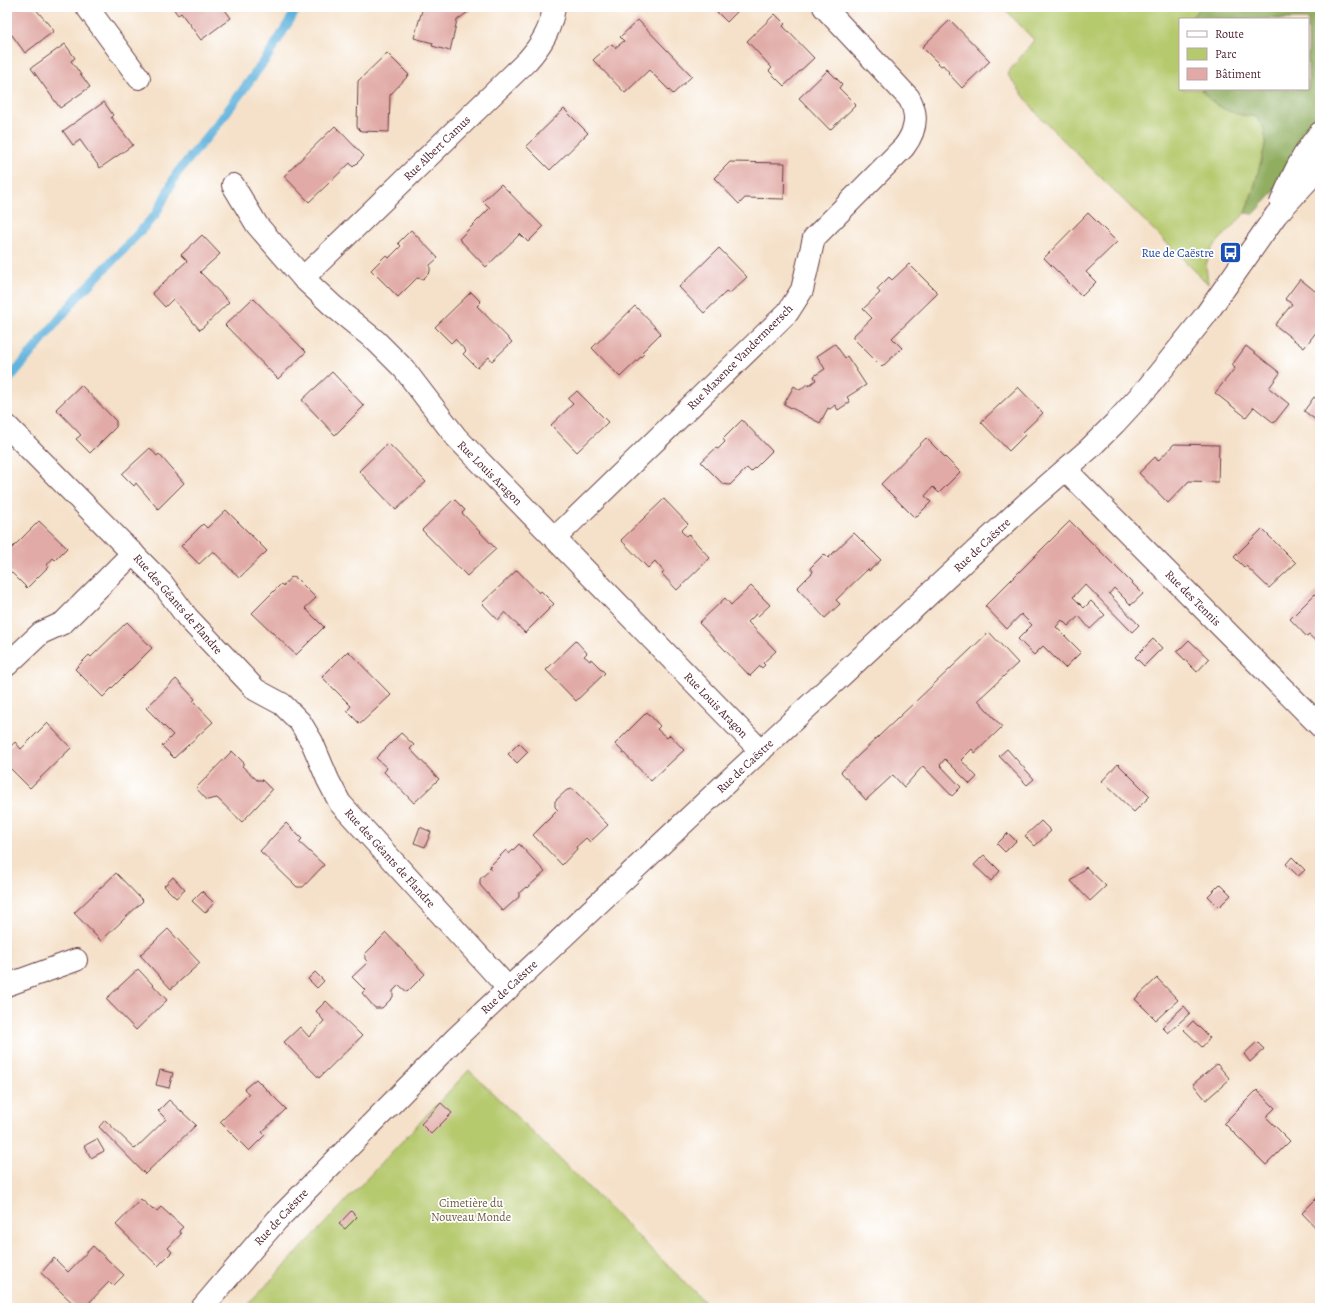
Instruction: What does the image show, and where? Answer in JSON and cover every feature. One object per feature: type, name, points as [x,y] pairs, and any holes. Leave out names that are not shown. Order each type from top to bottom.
[{"type":"street","points":[[88,7],[139,78]]},
{"type":"street","name":"Rue Albert Camus","points":[[303,278],[527,61],[545,39],[552,22],[554,7]]},
{"type":"street","name":"Rue Maxence Vandermeersch","points":[[555,538],[788,312],[802,290],[814,238],[904,147],[913,134],[916,117],[914,107],[909,98],[824,7]]},
{"type":"street","name":"Rue de Caëstre","points":[[1276,215],[1296,168],[1308,148],[1320,133]]},
{"type":"street","name":"Rue de Caëstre","points":[[202,1308],[277,1220],[383,1110],[508,988],[1026,504],[1066,470],[1115,423],[1166,365],[1205,316],[1276,215],[1320,168]]},
{"type":"street","name":"Rue Louis Aragon","points":[[233,186],[257,225],[303,278],[399,363],[456,437],[761,751]]},
{"type":"street","name":"Rue des Géants de Flandre","points":[[7,426],[162,583],[187,618],[256,690],[282,704],[300,722],[312,742],[328,780],[340,803],[508,988]]},
{"type":"street","name":"Rue des Tennis","points":[[1066,470],[1320,726]]},
{"type":"street","points":[[7,665],[41,633],[63,623],[133,553]]},
{"type":"street","points":[[7,985],[76,960]]},
{"type":"green space","points":[[1003,7],[1201,7],[1191,18],[1179,18],[1179,90],[1202,90],[1217,104],[1233,112],[1248,116],[1255,116],[1264,128],[1266,142],[1254,188],[1245,213],[1212,248],[1206,265],[1208,284],[1039,116],[1007,74],[1034,40]]},
{"type":"green space","points":[[1201,7],[1320,7],[1320,122],[1295,152],[1273,193],[1254,214],[1245,213],[1254,188],[1266,142],[1264,128],[1255,116],[1240,115],[1225,109],[1211,101],[1202,90],[1309,90],[1309,18],[1191,18]]},
{"type":"green space","name":"Cimetière du Nouveau Monde","points":[[469,1070],[711,1308],[245,1308]]},
{"type":"building","points":[[7,7],[34,7],[54,31],[25,53],[12,35],[7,38]]},
{"type":"building","points":[[172,7],[223,7],[231,18],[201,40],[181,13],[178,15]]},
{"type":"building","points":[[423,7],[475,7],[457,20],[450,51],[432,46],[433,43],[414,38]]},
{"type":"building","points":[[712,7],[742,7],[727,22]]},
{"type":"building","points":[[775,14],[785,24],[783,26],[814,58],[784,86],[769,71],[772,68],[747,41]]},
{"type":"building","points":[[638,20],[692,76],[673,94],[649,70],[625,93],[593,60],[611,44],[615,48],[624,41],[620,37]]},
{"type":"building","points":[[950,20],[990,61],[962,88],[948,73],[949,72],[943,65],[941,66],[922,47]]},
{"type":"building","points":[[65,44],[75,58],[71,61],[90,87],[60,108],[31,68]]},
{"type":"building","points":[[387,53],[409,75],[390,95],[389,132],[361,131],[357,127],[358,81]]},
{"type":"building","points":[[828,70],[842,84],[839,88],[856,105],[830,130],[799,98]]},
{"type":"building","points":[[104,102],[113,115],[111,117],[133,145],[100,168],[80,140],[73,145],[63,131]]},
{"type":"building","points":[[564,109],[588,133],[550,170],[526,146]]},
{"type":"building","points":[[335,126],[364,156],[353,167],[350,163],[309,202],[284,176]]},
{"type":"building","points":[[730,162],[785,163],[784,199],[745,198],[739,204],[714,178]]},
{"type":"building","points":[[501,184],[543,227],[528,242],[520,234],[486,267],[459,239],[490,208],[483,201]]},
{"type":"building","points":[[1088,213],[1117,242],[1086,272],[1096,282],[1082,296],[1044,258]]},
{"type":"building","points":[[411,230],[438,258],[430,265],[430,272],[423,279],[417,278],[398,297],[371,270],[386,255],[389,258],[401,246],[398,243]]},
{"type":"building","points":[[202,235],[220,254],[200,272],[229,302],[200,330],[173,299],[165,307],[152,293],[187,261],[181,255]]},
{"type":"building","points":[[719,248],[747,277],[729,294],[727,291],[704,313],[679,287]]},
{"type":"building","points":[[909,264],[938,293],[892,338],[902,348],[882,367],[852,337],[872,318],[863,309],[880,293],[877,289],[889,277],[892,280]]},
{"type":"building","points":[[1300,279],[1320,295],[1320,327],[1304,348],[1275,325],[1292,304],[1285,299]]},
{"type":"building","points":[[471,292],[481,302],[477,306],[512,342],[492,361],[489,357],[477,368],[463,354],[466,351],[455,339],[451,343],[435,327]]},
{"type":"building","points":[[253,298],[306,352],[278,379],[225,325]]},
{"type":"building","points":[[635,306],[661,333],[642,352],[644,354],[620,377],[592,348]]},
{"type":"building","points":[[835,344],[845,358],[847,356],[866,385],[847,397],[850,402],[838,410],[835,405],[830,409],[828,408],[820,423],[784,404],[794,386],[800,390],[807,384],[808,386],[816,380],[814,376],[825,369],[817,356]]},
{"type":"building","points":[[1246,346],[1280,373],[1269,388],[1289,404],[1274,423],[1254,407],[1246,417],[1215,393],[1235,368],[1232,365]]},
{"type":"building","points":[[332,372],[364,406],[335,435],[302,400]]},
{"type":"building","points":[[81,385],[116,421],[116,427],[90,453],[76,439],[81,435],[56,409]]},
{"type":"building","points":[[1018,387],[1043,413],[1023,432],[1025,435],[1009,451],[981,422]]},
{"type":"building","points":[[577,391],[608,422],[577,452],[551,425],[573,404],[568,399]]},
{"type":"building","points":[[1314,397],[1320,402],[1320,418],[1317,421],[1304,411]]},
{"type":"building","points":[[742,420],[772,451],[751,472],[747,468],[730,485],[723,484],[701,462],[725,442],[723,439]]},
{"type":"building","points":[[926,438],[960,472],[939,493],[933,487],[925,496],[931,502],[915,518],[881,484]]},
{"type":"building","points":[[388,443],[426,482],[396,510],[359,471]]},
{"type":"building","points":[[1174,444],[1219,445],[1218,482],[1189,481],[1168,503],[1139,473],[1155,457],[1158,461]]},
{"type":"building","points":[[150,448],[157,456],[159,454],[184,483],[158,509],[136,483],[134,486],[122,474]]},
{"type":"building","points":[[454,499],[465,510],[462,513],[496,549],[467,576],[422,530]]},
{"type":"building","points":[[664,499],[688,524],[681,531],[686,536],[688,534],[710,558],[677,590],[662,574],[664,572],[655,561],[648,568],[621,540]]},
{"type":"building","points":[[226,510],[267,551],[239,578],[213,551],[199,564],[181,546],[203,524],[207,528]]},
{"type":"building","points":[[39,521],[67,548],[55,560],[53,558],[47,565],[48,567],[27,588],[7,568],[7,547],[10,550]]},
{"type":"building","points":[[1070,521],[1143,594],[1131,605],[1114,588],[1109,594],[1139,625],[1132,632],[1085,584],[1073,597],[1084,608],[1091,601],[1105,615],[1090,629],[1079,616],[1068,626],[1062,620],[1056,627],[1081,652],[1065,668],[1043,646],[1034,655],[1018,639],[1032,625],[1021,614],[1007,629],[985,606]]},
{"type":"building","points":[[1262,529],[1296,563],[1269,588],[1246,566],[1244,567],[1234,557]]},
{"type":"building","points":[[854,533],[881,560],[869,571],[868,569],[836,600],[840,604],[825,618],[797,588],[813,572],[810,568],[824,554],[828,558]]},
{"type":"building","points":[[517,570],[539,593],[541,591],[554,604],[525,633],[505,612],[498,620],[482,603]]},
{"type":"building","points":[[291,577],[296,578],[316,598],[305,608],[324,627],[296,655],[252,613],[281,584],[283,586]]},
{"type":"building","points":[[751,586],[770,605],[758,616],[756,614],[748,622],[776,651],[763,663],[765,665],[762,668],[760,666],[750,676],[699,623],[725,598],[731,605]]},
{"type":"building","points":[[1318,591],[1320,591],[1320,645],[1309,635],[1307,637],[1290,619]]},
{"type":"building","points":[[127,622],[152,648],[103,697],[75,669],[89,655],[91,657]]},
{"type":"building","points":[[989,632],[1018,663],[978,700],[1002,727],[975,753],[972,749],[961,760],[977,777],[970,784],[945,759],[940,765],[961,787],[952,796],[923,766],[904,787],[893,775],[866,800],[841,772]]},
{"type":"building","points":[[1153,639],[1162,648],[1144,666],[1135,657]]},
{"type":"building","points":[[1189,640],[1209,659],[1197,672],[1177,652]]},
{"type":"building","points":[[576,641],[587,653],[584,656],[590,661],[591,659],[605,673],[576,701],[546,670]]},
{"type":"building","points":[[348,651],[391,695],[360,724],[347,711],[351,706],[322,677]]},
{"type":"building","points":[[176,679],[195,699],[193,701],[213,722],[174,758],[162,746],[173,735],[146,708]]},
{"type":"building","points":[[647,712],[660,726],[657,729],[667,738],[670,735],[684,750],[651,781],[615,744]]},
{"type":"building","points":[[47,723],[71,748],[30,788],[7,765],[7,750],[15,742],[21,749]]},
{"type":"building","points":[[401,733],[414,745],[410,749],[439,779],[414,803],[384,772],[387,768],[376,758]]},
{"type":"building","points":[[519,743],[528,752],[517,763],[508,754]]},
{"type":"building","points":[[1007,749],[1034,779],[1027,785],[999,756]]},
{"type":"building","points":[[232,751],[244,763],[242,766],[257,780],[262,780],[272,790],[242,822],[217,798],[207,800],[196,788]]},
{"type":"building","points":[[1118,764],[1150,796],[1134,812],[1102,781]]},
{"type":"building","points":[[573,789],[608,825],[590,842],[586,838],[576,847],[577,849],[562,865],[533,835],[558,810],[555,807],[555,801],[567,790]]},
{"type":"building","points":[[1041,821],[1051,831],[1035,846],[1025,836]]},
{"type":"building","points":[[286,823],[302,839],[299,842],[324,865],[303,887],[297,887],[260,851]]},
{"type":"building","points":[[420,827],[431,832],[425,847],[414,843]]},
{"type":"building","points":[[1008,833],[1016,841],[1005,852],[997,844]]},
{"type":"building","points":[[519,844],[545,872],[519,893],[519,897],[503,911],[480,885],[480,879],[491,869],[489,867],[506,850],[509,854]]},
{"type":"building","points":[[984,855],[1000,871],[991,881],[974,865]]},
{"type":"building","points":[[1292,857],[1305,870],[1298,876],[1286,864]]},
{"type":"building","points":[[1086,867],[1106,886],[1090,901],[1071,881]]},
{"type":"building","points":[[116,873],[143,901],[101,941],[74,913]]},
{"type":"building","points":[[173,877],[185,890],[176,898],[164,886]]},
{"type":"building","points":[[1220,884],[1231,895],[1219,907],[1208,896]]},
{"type":"building","points":[[202,891],[214,903],[205,913],[192,901]]},
{"type":"building","points":[[168,929],[200,963],[171,989],[140,955]]},
{"type":"building","points":[[386,933],[425,974],[407,992],[399,985],[393,991],[393,997],[382,1008],[375,1008],[362,993],[365,990],[352,977],[368,962],[365,959],[365,954]]},
{"type":"building","points":[[138,969],[167,1000],[136,1030],[106,999]]},
{"type":"building","points":[[315,972],[324,981],[317,988],[308,979]]},
{"type":"building","points":[[1157,978],[1178,1000],[1156,1020],[1135,999]]},
{"type":"building","points":[[326,1001],[362,1036],[319,1078],[284,1042],[300,1027],[309,1037],[324,1021],[316,1011]]},
{"type":"building","points":[[1184,1006],[1190,1013],[1168,1033],[1162,1027]]},
{"type":"building","points":[[1193,1021],[1210,1038],[1202,1047],[1184,1030]]},
{"type":"building","points":[[1257,1042],[1264,1049],[1250,1062],[1244,1054]]},
{"type":"building","points":[[1217,1064],[1230,1079],[1206,1100],[1193,1084]]},
{"type":"building","points":[[160,1070],[173,1073],[169,1088],[156,1085]]},
{"type":"building","points":[[256,1079],[286,1109],[262,1132],[265,1135],[249,1151],[220,1122],[249,1094],[244,1089]]},
{"type":"building","points":[[1257,1090],[1275,1108],[1266,1117],[1290,1141],[1266,1165],[1224,1123]]},
{"type":"building","points":[[169,1100],[196,1125],[145,1174],[99,1127],[105,1120],[135,1149],[166,1119],[158,1111]]},
{"type":"building","points":[[441,1103],[452,1113],[431,1134],[421,1124]]},
{"type":"building","points":[[97,1139],[104,1151],[91,1158],[84,1146]]},
{"type":"building","points":[[1320,1195],[1320,1232],[1302,1213]]},
{"type":"building","points":[[141,1199],[153,1210],[154,1209],[157,1211],[161,1207],[183,1227],[179,1231],[181,1234],[168,1248],[172,1252],[158,1266],[116,1225]]},
{"type":"building","points":[[351,1211],[357,1217],[345,1229],[339,1224]]},
{"type":"building","points":[[93,1246],[124,1275],[113,1286],[109,1282],[84,1308],[78,1308],[41,1273],[54,1258],[68,1272]]},
{"type":"waterway","points":[[7,382],[79,295],[156,214],[177,173],[217,125],[268,56],[298,7]]},
{"type":"place","name":"Rue de Caëstre","points":[[1230,253]]}]
